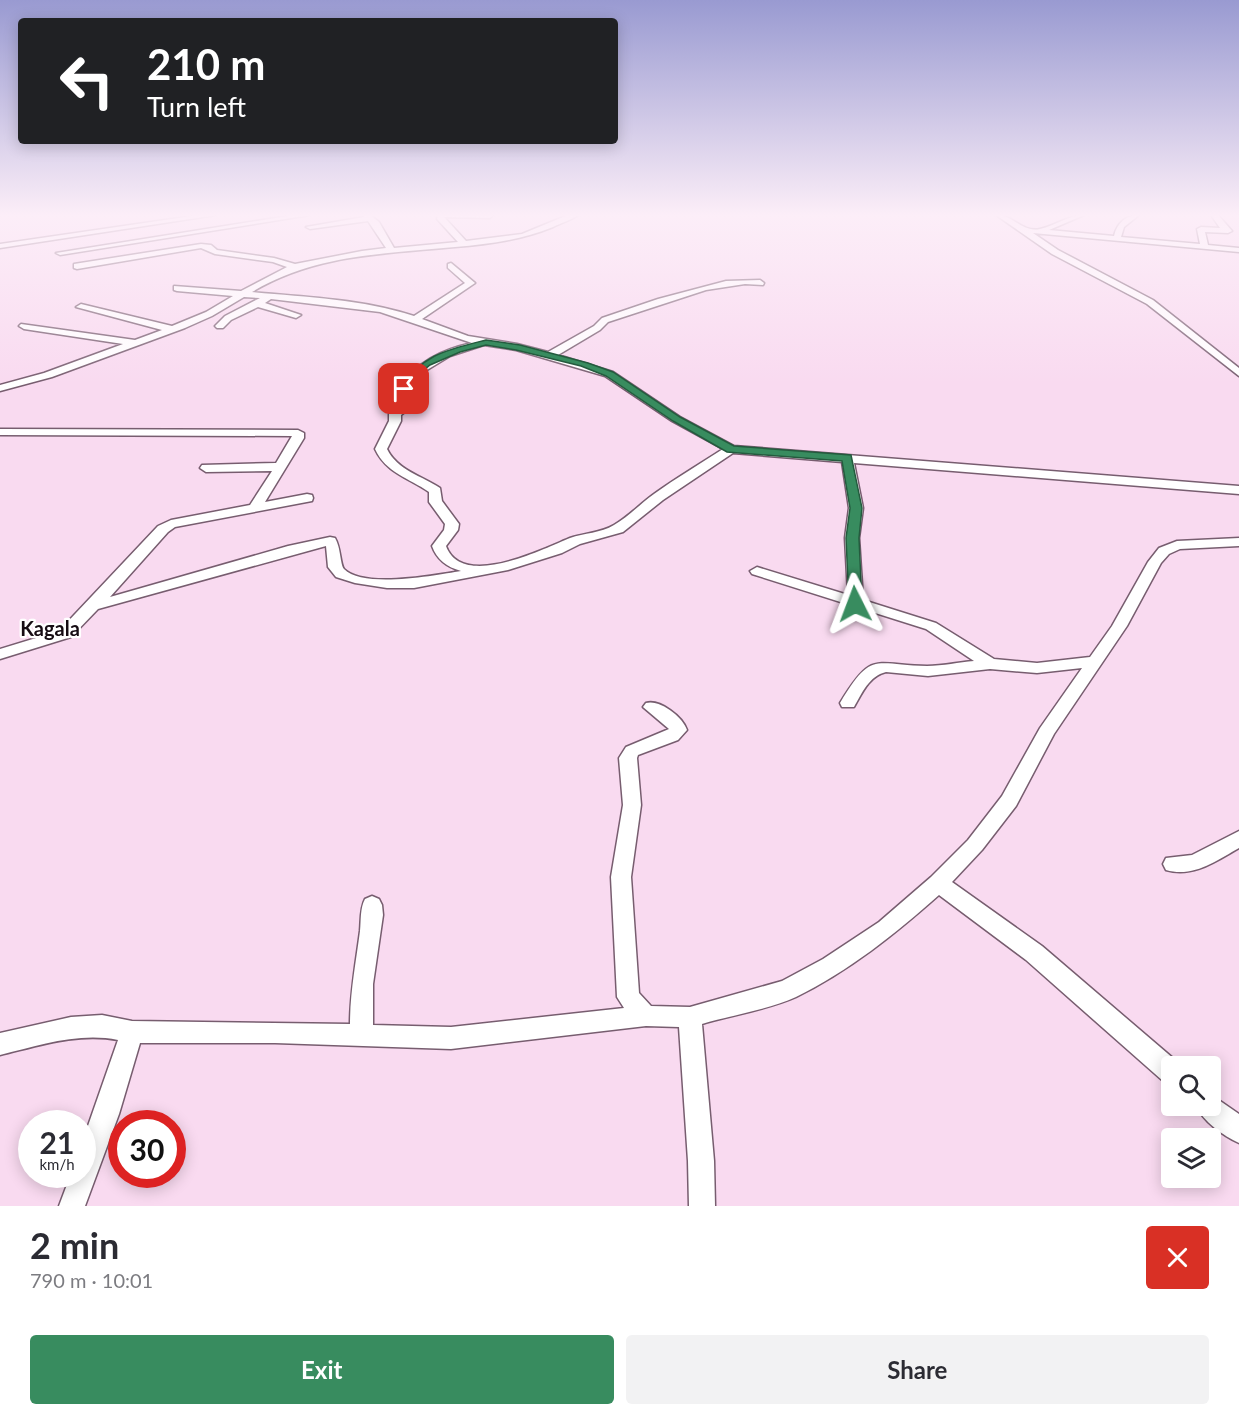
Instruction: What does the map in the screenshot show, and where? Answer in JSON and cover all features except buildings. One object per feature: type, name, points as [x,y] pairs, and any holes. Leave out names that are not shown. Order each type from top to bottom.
[{"type":"street","points":[[0,388],[48,375],[174,329],[209,314],[285,271]]},
{"type":"street","points":[[415,319],[471,283],[457,271]]},
{"type":"street","points":[[1091,271],[1150,302],[1239,373]]},
{"type":"street","points":[[550,355],[597,328],[605,320],[725,282],[748,280],[760,283]]},
{"type":"street","points":[[177,288],[342,303],[381,309],[415,319],[466,339],[550,355],[609,374],[676,419],[731,449],[1239,490]]},
{"type":"street","points":[[220,326],[228,318],[272,296]]},
{"type":"street","points":[[257,304],[296,315]]},
{"type":"street","points":[[81,307],[143,324],[174,329]]},
{"type":"street","points":[[24,326],[135,344]]},
{"type":"street","points":[[404,389],[416,372],[427,363],[457,350],[486,343]]},
{"type":"street","points":[[400,411],[395,414],[395,421],[381,449],[384,458],[392,467],[414,477],[435,491],[436,502],[452,524],[451,530],[439,546],[440,551],[454,565],[482,570]]},
{"type":"street","points":[[0,432],[298,433],[255,508]]},
{"type":"street","points":[[93,606],[294,549],[330,542],[334,549],[335,567],[341,574],[355,579],[387,584],[414,584],[529,560],[575,541],[618,529],[658,497],[731,449]]},
{"type":"street","points":[[847,458],[856,508],[852,538],[855,604]]},
{"type":"street","points":[[206,468],[279,467]]},
{"type":"street","points":[[0,654],[65,634],[163,529],[171,524],[307,498]]},
{"type":"street","points":[[0,1044],[71,1028],[102,1026],[132,1032],[275,1032],[451,1038],[646,1016],[690,1017],[786,990],[831,966],[887,928],[938,883],[975,845],[1009,801],[1046,732],[1119,626],[1155,562],[1164,551],[1177,545],[1239,542]]},
{"type":"street","points":[[758,571],[855,604],[931,626],[990,664]]},
{"type":"street","points":[[848,703],[862,680],[874,670],[886,667],[928,671],[990,664],[1037,668],[1095,661]]},
{"type":"street","points":[[646,1016],[628,997],[621,877],[632,805],[628,758],[632,751],[672,736],[678,730],[677,726],[652,707]]},
{"type":"street","points":[[1173,864],[1195,863],[1239,839]]},
{"type":"street","points":[[938,883],[1034,953],[1161,1063]]},
{"type":"street","points":[[362,1036],[362,987],[370,944],[372,905]]},
{"type":"street","points":[[690,1017],[701,1161],[702,1206]]},
{"type":"street","points":[[72,1206],[106,1114],[132,1032]]},
{"type":"street","points":[[1221,1116],[1239,1130]]},
{"type":"district","name":"Kagala","points":[[50,629]]},
{"type":"route","points":[[404,389],[416,372],[427,363],[457,350],[486,343],[517,347],[584,364],[609,374],[676,419],[731,449],[847,458],[856,508],[852,538],[855,604]]}]
